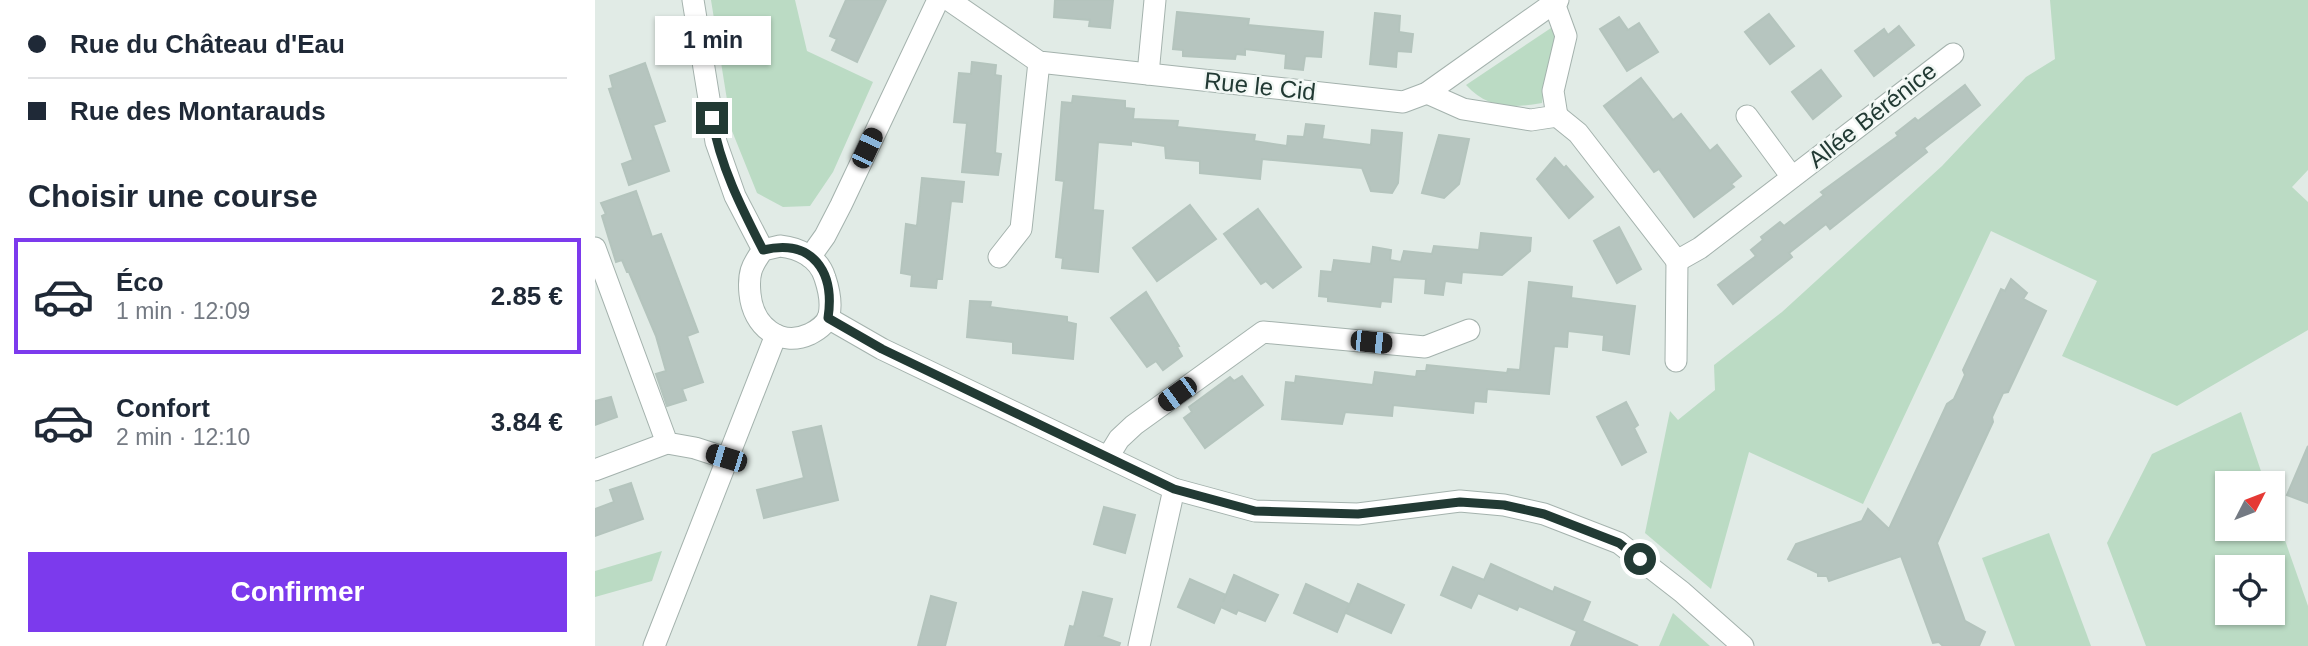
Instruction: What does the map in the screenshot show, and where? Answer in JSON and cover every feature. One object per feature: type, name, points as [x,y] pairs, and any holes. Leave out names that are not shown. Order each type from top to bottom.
[{"type":"street","points":[[693,0],[716,142],[735,196],[763,250]]},
{"type":"street","points":[[810,257],[825,236],[841,205],[938,0]]},
{"type":"street","name":"Rue le Cid","points":[[950,0],[1039,62],[1403,102],[1427,93],[1556,1]]},
{"type":"street","points":[[1147,74],[1155,0]]},
{"type":"street","points":[[1556,1],[1566,36],[1553,91],[1557,116],[1578,133],[1677,261],[1676,361]]},
{"type":"street","name":"Allée Bérénice","points":[[1677,261],[1700,248],[1952,54]]},
{"type":"street","points":[[999,257],[1021,229],[1039,62]]},
{"type":"street","points":[[1427,93],[1463,109],[1531,120],[1557,116]]},
{"type":"street","name":"Allée Bérénice","points":[[1748,116],[1792,177]]},
{"type":"street","points":[[780,246],[794,247],[810,257],[822,268],[828,286],[831,301],[828,318],[817,331],[803,337],[789,339],[776,335],[764,327],[751,308],[750,267],[763,250],[780,246]]},
{"type":"street","points":[[595,248],[667,443]]},
{"type":"street","points":[[828,318],[882,349],[1174,489],[1255,511],[1358,514],[1460,502],[1504,505],[1544,514],[1619,543],[1682,592],[1743,646]]},
{"type":"street","points":[[1108,457],[1119,439],[1134,425],[1263,332],[1425,347],[1469,330]]},
{"type":"street","points":[[654,646],[776,335]]},
{"type":"street","points":[[595,470],[667,443],[726,458]]},
{"type":"street","points":[[1143,645],[1174,489]]},
{"type":"green space","points":[[711,0],[795,0],[807,51],[873,82],[833,172],[810,206],[783,207],[757,193],[732,131]]},
{"type":"green space","points":[[2050,0],[2308,0],[2308,170],[2292,187],[2308,202],[2308,330],[2177,406],[2062,356],[2097,281],[1991,231],[1863,504],[1749,452],[1711,589],[1645,533],[1670,411],[1678,420],[1715,390],[1714,365],[1782,312],[1942,166],[2026,77],[2055,59]]},
{"type":"green space","points":[[1554,26],[1559,41],[1546,73],[1542,103],[1511,106],[1492,103],[1466,85]]},
{"type":"green space","points":[[2241,412],[2261,471],[2215,471],[2215,541],[2285,540],[2308,606],[2308,646],[2146,646],[2107,543],[2152,454]]},
{"type":"green space","points":[[2049,533],[2091,646],[2015,646],[1982,558]]},
{"type":"green space","points":[[662,551],[652,581],[595,597],[595,571]]},
{"type":"green space","points":[[1673,613],[1710,646],[1659,646]]},
{"type":"building","points":[[846,0],[886,0],[857,62],[832,50],[837,39],[830,36]]},
{"type":"building","points":[[1055,0],[1113,0],[1110,28],[1089,26],[1090,20],[1054,17]]},
{"type":"building","points":[[1177,12],[1249,19],[1248,25],[1323,32],[1321,57],[1305,56],[1303,70],[1285,68],[1286,54],[1245,49],[1245,55],[1236,54],[1235,59],[1183,56],[1183,50],[1173,49]]},
{"type":"building","points":[[1375,13],[1400,16],[1399,32],[1413,34],[1411,52],[1397,51],[1396,67],[1370,64]]},
{"type":"building","points":[[1769,14],[1794,46],[1770,64],[1745,32]]},
{"type":"building","points":[[1619,17],[1628,30],[1639,23],[1658,52],[1627,71],[1600,29]]},
{"type":"building","points":[[1899,26],[1914,45],[1874,76],[1855,51],[1884,29],[1888,35]]},
{"type":"building","points":[[972,62],[996,65],[995,75],[1001,76],[995,153],[1001,154],[998,175],[962,172],[967,123],[954,122],[959,73],[971,74]]},
{"type":"building","points":[[645,63],[665,121],[653,125],[669,171],[629,185],[622,164],[633,160],[609,89],[613,88],[610,76]]},
{"type":"building","points":[[1821,70],[1841,96],[1813,119],[1792,92]]},
{"type":"building","points":[[1641,78],[1673,120],[1681,114],[1710,151],[1717,145],[1741,176],[1731,184],[1734,187],[1694,217],[1659,169],[1654,172],[1604,106]]},
{"type":"building","points":[[1965,85],[1980,105],[1924,148],[1927,152],[1830,229],[1826,224],[1789,253],[1792,257],[1733,304],[1718,285],[1756,256],[1751,250],[1763,240],[1761,237],[1780,222],[1784,226],[1824,195],[1821,192],[1898,136],[1896,133],[1915,118],[1918,121]]},
{"type":"building","points":[[1073,96],[1125,101],[1125,108],[1134,109],[1133,119],[1178,121],[1177,127],[1255,135],[1254,141],[1287,146],[1288,136],[1304,137],[1306,124],[1324,126],[1322,139],[1371,145],[1372,130],[1402,133],[1398,183],[1392,193],[1371,191],[1362,168],[1262,159],[1260,179],[1200,173],[1200,161],[1166,158],[1165,146],[1131,141],[1131,145],[1098,142],[1093,210],[1103,211],[1098,272],[1062,268],[1063,258],[1056,257],[1064,181],[1056,180],[1062,102],[1072,103]]},
{"type":"building","points":[[1439,135],[1469,139],[1459,184],[1444,198],[1422,193]]},
{"type":"building","points":[[1555,158],[1564,168],[1566,166],[1593,197],[1569,218],[1537,179]]},
{"type":"building","points":[[922,178],[964,182],[962,202],[951,201],[942,279],[937,279],[936,288],[911,286],[912,275],[901,273],[906,224],[917,226]]},
{"type":"building","points":[[636,191],[652,237],[661,234],[698,332],[687,336],[703,382],[682,389],[686,400],[667,406],[656,374],[666,371],[656,336],[629,272],[622,260],[616,262],[602,216],[606,214],[601,203]]},
{"type":"building","points":[[1190,205],[1216,239],[1157,281],[1133,248]]},
{"type":"building","points":[[1258,209],[1301,267],[1273,288],[1266,281],[1261,284],[1224,234]]},
{"type":"building","points":[[1619,227],[1641,269],[1617,283],[1594,241]]},
{"type":"building","points":[[1481,233],[1531,238],[1530,251],[1502,275],[1462,272],[1461,283],[1445,281],[1443,295],[1425,293],[1426,279],[1393,277],[1391,302],[1381,301],[1380,307],[1328,301],[1328,297],[1319,296],[1321,271],[1332,272],[1334,260],[1371,264],[1373,247],[1391,250],[1390,260],[1401,262],[1404,251],[1432,254],[1434,246],[1479,250]]},
{"type":"building","points":[[2011,279],[2027,293],[2023,299],[2046,311],[2008,392],[2003,393],[1992,417],[1993,422],[1937,543],[1965,621],[1985,632],[1979,646],[1943,646],[1939,642],[1933,643],[1901,556],[1829,581],[1827,576],[1818,576],[1818,573],[1788,559],[1796,544],[1862,521],[1868,509],[1889,529],[1947,404],[1954,399],[1965,375],[1963,370],[2001,289],[2005,291]]},
{"type":"building","points":[[1529,282],[1572,287],[1571,298],[1635,306],[1629,354],[1603,350],[1604,335],[1568,331],[1567,347],[1554,346],[1549,394],[1487,389],[1486,402],[1474,401],[1473,413],[1393,405],[1392,416],[1345,412],[1342,424],[1282,419],[1286,382],[1295,383],[1296,376],[1373,385],[1375,372],[1416,377],[1417,371],[1426,371],[1427,365],[1507,373],[1508,369],[1520,370]]},
{"type":"building","points":[[1146,292],[1179,346],[1177,347],[1182,356],[1163,370],[1156,361],[1147,367],[1111,318]]},
{"type":"building","points":[[970,301],[991,302],[990,307],[1067,317],[1067,322],[1076,324],[1073,359],[1013,353],[1013,342],[967,337]]},
{"type":"building","points":[[1242,376],[1263,405],[1205,448],[1184,418],[1192,412],[1189,407],[1230,377],[1234,381]]},
{"type":"building","points":[[611,397],[617,417],[595,425],[595,401]]},
{"type":"building","points":[[1626,402],[1638,425],[1634,428],[1646,452],[1622,465],[1597,417]]},
{"type":"building","points":[[821,426],[838,500],[764,518],[757,490],[804,478],[793,432]]},
{"type":"building","points":[[2308,446],[2308,503],[2287,495]]},
{"type":"building","points":[[631,483],[643,519],[595,536],[595,509],[614,502],[610,490]]},
{"type":"building","points":[[1104,507],[1135,515],[1125,553],[1094,544]]},
{"type":"building","points":[[1491,564],[1553,592],[1555,587],[1590,602],[1582,621],[1638,646],[1571,646],[1577,631],[1519,606],[1517,610],[1478,593],[1471,608],[1441,595],[1453,567],[1484,580]]},
{"type":"building","points":[[1234,575],[1278,595],[1265,621],[1238,610],[1236,614],[1221,607],[1214,623],[1178,607],[1190,579],[1226,595]]},
{"type":"building","points":[[1306,584],[1349,604],[1337,632],[1294,613]]},
{"type":"building","points":[[1358,584],[1404,605],[1391,633],[1346,613]]},
{"type":"building","points":[[1083,592],[1112,599],[1103,635],[1100,636],[1120,643],[1119,646],[1065,646],[1070,626],[1074,627]]},
{"type":"building","points":[[931,596],[956,603],[945,646],[918,646]]},
{"type":"route","points":[[712,118],[716,142],[735,196],[763,250],[780,246],[794,247],[822,268],[831,301],[828,318],[882,349],[1174,489],[1255,511],[1358,514],[1460,502],[1504,505],[1544,514],[1619,543],[1640,559]]}]
